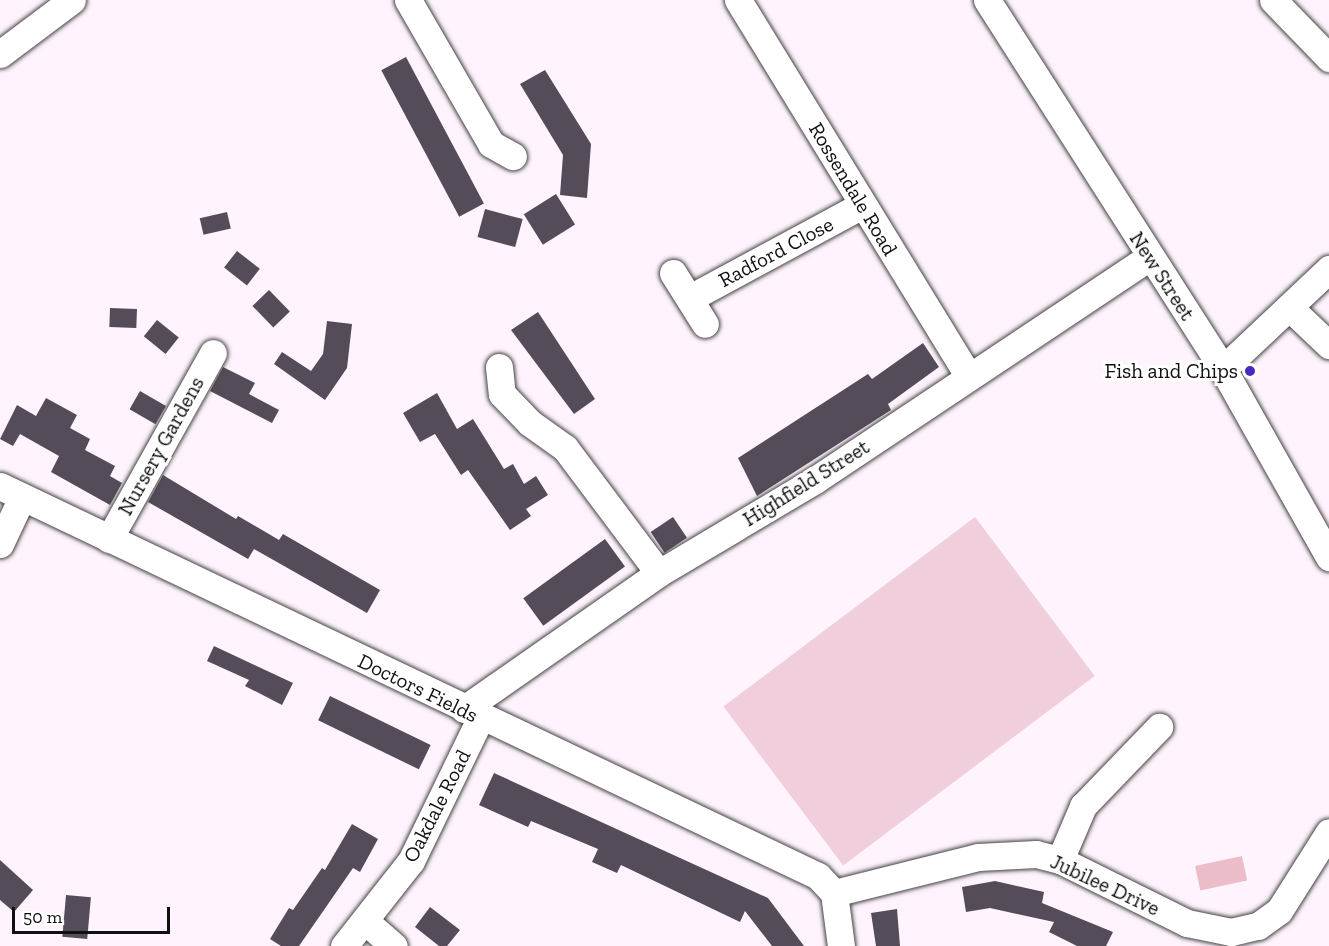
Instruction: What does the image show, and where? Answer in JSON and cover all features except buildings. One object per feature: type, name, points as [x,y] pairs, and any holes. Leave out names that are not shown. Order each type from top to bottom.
[{"type":"street","points":[[0,54],[72,0]]},
{"type":"street","points":[[408,0],[491,144],[513,156]]},
{"type":"street","name":"Rossendale Road","points":[[738,0],[968,376]]},
{"type":"street","name":"New Street","points":[[987,0],[1149,257],[1223,369],[1329,557]]},
{"type":"street","points":[[1273,0],[1329,58]]},
{"type":"street","name":"Radford Close","points":[[690,298],[862,205]]},
{"type":"street","name":"Highfield Street","points":[[472,714],[659,573],[814,480],[1149,257]]},
{"type":"street","points":[[1223,369],[1329,269]]},
{"type":"street","points":[[673,273],[705,324]]},
{"type":"street","points":[[1290,308],[1329,345]]},
{"type":"street","name":"Nursery Gardens","points":[[109,539],[213,353]]},
{"type":"street","points":[[499,367],[501,394],[530,423],[565,448],[659,573]]},
{"type":"street","points":[[0,544],[11,492]]},
{"type":"street","name":"Doctors Fields","points":[[11,492],[472,714],[818,876],[834,893]]},
{"type":"street","name":"Oakdale Road","points":[[344,946],[411,861],[472,714]]},
{"type":"street","points":[[1060,860],[1083,806],[1159,727]]},
{"type":"street","name":"Jubilee Drive","points":[[834,893],[978,856],[1018,853],[1060,860],[1187,923],[1231,932],[1257,926],[1279,911],[1329,832]]},
{"type":"street","points":[[834,893],[841,946]]},
{"type":"street","points":[[365,921],[394,946]]},
{"type":"shaded area","points":[[975,517],[1095,676],[843,866],[723,707]]},
{"type":"shaded area","points":[[1242,856],[1247,880],[1200,890],[1195,866]]},
{"type":"place","name":"Fish and Chips","points":[[1250,371]]}]
